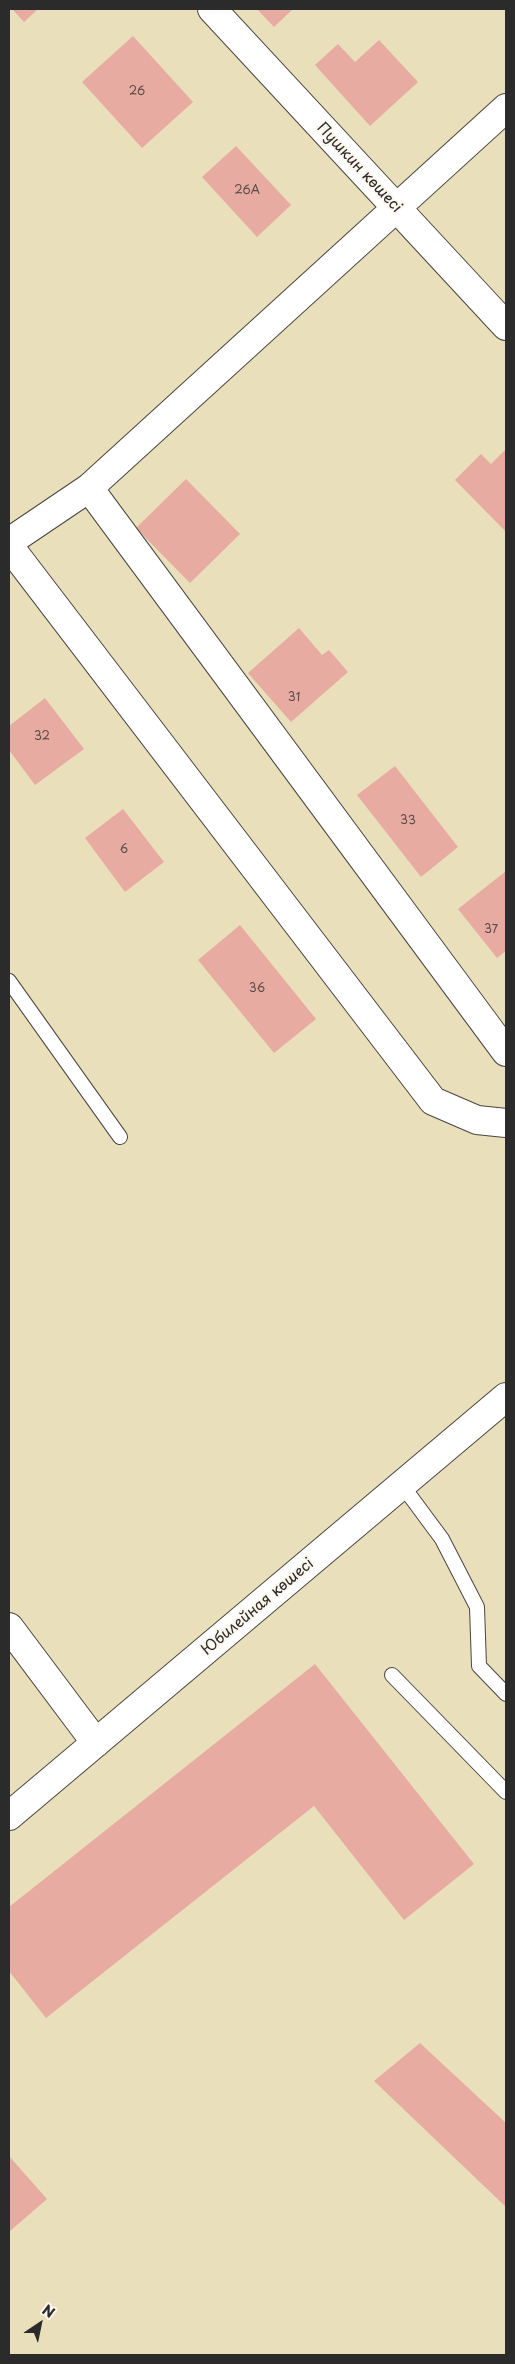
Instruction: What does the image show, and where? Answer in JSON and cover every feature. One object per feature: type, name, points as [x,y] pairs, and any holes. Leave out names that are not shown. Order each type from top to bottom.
[{"type":"street","name":"Пушкин көшесі","points":[[212,9],[506,326]]},
{"type":"street","points":[[506,108],[89,488],[9,544],[433,1102],[477,1120],[506,1123]]},
{"type":"street","points":[[89,488],[506,1052]]},
{"type":"street","name":"Юбилейная көшесі","points":[[9,1816],[506,1397]]},
{"type":"street","points":[[9,1627],[96,1743]]},
{"type":"lane","points":[[9,980],[120,1137]]},
{"type":"lane","points":[[402,1485],[442,1539],[477,1607],[479,1666],[506,1694]]},
{"type":"lane","points":[[392,1675],[506,1792]]},
{"type":"building","points":[[12,9],[38,9],[24,22]]},
{"type":"building","points":[[257,9],[293,9],[274,27]]},
{"type":"building","points":[[133,36],[193,102],[142,148],[82,82]]},
{"type":"building","points":[[379,40],[418,82],[370,126],[315,65],[338,44],[355,62]]},
{"type":"building","points":[[236,146],[291,205],[257,237],[202,177]]},
{"type":"building","points":[[506,449],[506,532],[455,480],[481,454],[491,464]]},
{"type":"building","points":[[186,479],[240,534],[190,583],[136,528]]},
{"type":"building","points":[[299,628],[322,655],[329,650],[348,672],[291,722],[248,673]]},
{"type":"building","points":[[45,698],[84,749],[35,785],[9,750],[9,726]]},
{"type":"building","points":[[395,766],[458,847],[421,877],[357,795]]},
{"type":"building","points":[[123,809],[164,862],[125,892],[85,838]]},
{"type":"building","points":[[506,871],[506,951],[497,958],[458,909]]},
{"type":"building","points":[[240,925],[316,1019],[274,1053],[198,960]]},
{"type":"building","points":[[315,1664],[474,1864],[404,1920],[314,1806],[46,2018],[9,1971],[9,1907]]},
{"type":"building","points":[[420,2043],[506,2123],[506,2207],[374,2081]]},
{"type":"building","points":[[9,2156],[47,2199],[9,2232]]}]
